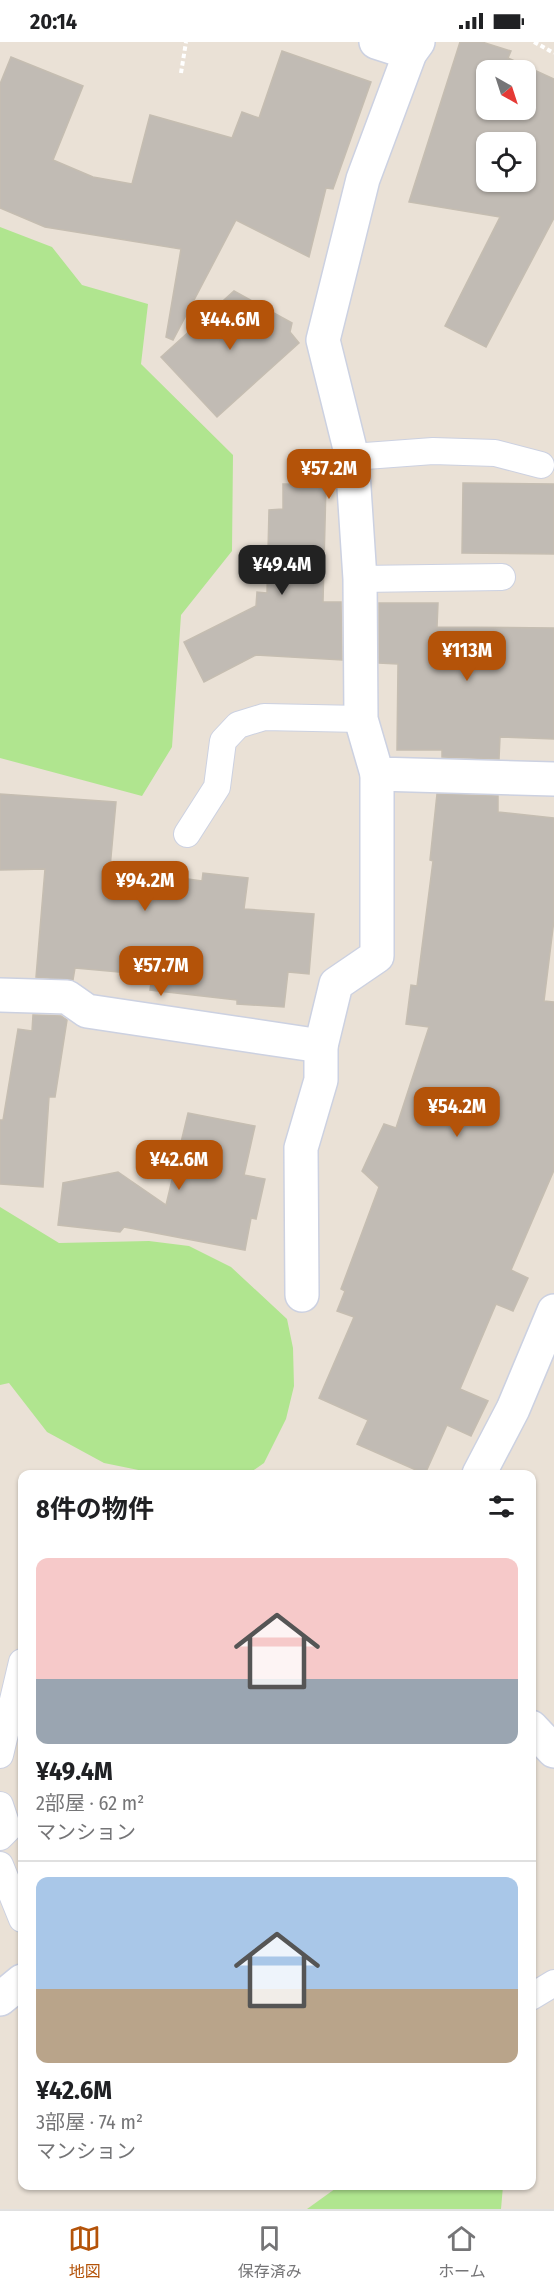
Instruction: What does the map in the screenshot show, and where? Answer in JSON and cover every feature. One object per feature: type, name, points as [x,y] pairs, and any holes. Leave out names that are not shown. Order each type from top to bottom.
[{"type":"street","points":[[302,1295],[301,1148],[321,1080],[321,1046],[336,984],[377,956],[377,774],[361,718],[360,579],[352,457],[323,340],[363,178],[414,48],[376,42]]},
{"type":"street","points":[[377,774],[554,779]]},
{"type":"street","points":[[0,995],[67,997],[87,1011],[321,1046]]},
{"type":"street","points":[[480,1470],[513,1409],[554,1311]]},
{"type":"street","points":[[536,1732],[554,1751]]},
{"type":"street","points":[[0,1999],[18,1983]]},
{"type":"lane","points":[[352,457],[433,451],[495,453],[541,465]]},
{"type":"lane","points":[[360,579],[502,577]]},
{"type":"lane","points":[[187,834],[217,787],[223,741],[238,725],[264,717],[361,718]]},
{"type":"lane","points":[[0,1755],[18,1679]]},
{"type":"lane","points":[[0,1805],[8,1829],[0,1837]]},
{"type":"lane","points":[[0,1865],[18,1909]]},
{"type":"lane","points":[[536,1994],[554,1983]]},
{"type":"path","points":[[181,73],[186,42]]},
{"type":"path","points":[[534,42],[554,53]]},
{"type":"green space","points":[[0,227],[52,247],[82,285],[148,304],[141,364],[233,455],[232,551],[181,615],[172,747],[142,796],[0,758]]},
{"type":"green space","points":[[0,1207],[59,1243],[149,1241],[189,1246],[231,1267],[287,1319],[293,1348],[294,1386],[286,1419],[264,1463],[254,1470],[138,1470],[104,1463],[47,1432],[9,1383],[0,1385]]},
{"type":"green space","points":[[333,2190],[503,2190],[501,2209],[307,2209]]},
{"type":"building","points":[[460,42],[482,42],[511,51],[508,58],[512,60],[476,60],[476,120],[536,120],[536,71],[554,79],[554,218],[486,347],[445,326],[500,217],[409,202]]},
{"type":"building","points":[[282,51],[371,82],[333,189],[326,188],[309,257],[236,220],[173,340],[166,337],[181,249],[45,227],[0,208],[0,84],[11,57],[83,86],[53,160],[93,177],[132,184],[150,115],[232,138],[242,112],[259,118]]},
{"type":"building","points":[[234,291],[292,323],[290,332],[299,343],[217,417],[161,357]]},
{"type":"building","points":[[463,483],[554,484],[554,554],[462,553]]},
{"type":"building","points":[[283,484],[326,485],[323,602],[341,602],[342,660],[256,655],[204,682],[184,642],[256,606],[257,592],[267,593],[269,510],[283,509]]},
{"type":"building","points":[[379,603],[438,603],[437,627],[554,628],[554,739],[500,737],[499,759],[442,757],[442,750],[397,750],[398,664],[379,663]]},
{"type":"building","points":[[0,794],[116,802],[110,868],[202,881],[203,873],[248,878],[244,909],[314,914],[309,974],[288,972],[284,1007],[237,1004],[237,1000],[150,990],[152,975],[75,968],[73,980],[36,977],[45,869],[0,870]]},
{"type":"building","points":[[437,794],[498,796],[498,812],[554,818],[554,920],[544,1001],[554,1002],[554,1170],[511,1270],[528,1278],[513,1311],[496,1304],[460,1389],[488,1401],[471,1436],[447,1425],[427,1470],[416,1470],[357,1444],[368,1420],[319,1398],[354,1317],[337,1311],[345,1291],[341,1289],[379,1187],[362,1171],[384,1124],[396,1128],[429,1027],[406,1024],[411,985],[417,986],[433,861],[430,860]]},
{"type":"building","points":[[33,1015],[61,1016],[67,1020],[55,1097],[49,1097],[43,1187],[0,1184],[0,1120],[3,1120],[18,1029],[32,1031]]},
{"type":"building","points":[[188,1113],[255,1126],[244,1175],[265,1179],[256,1219],[251,1218],[245,1250],[124,1227],[120,1232],[58,1225],[63,1183],[118,1172],[166,1205]]}]
